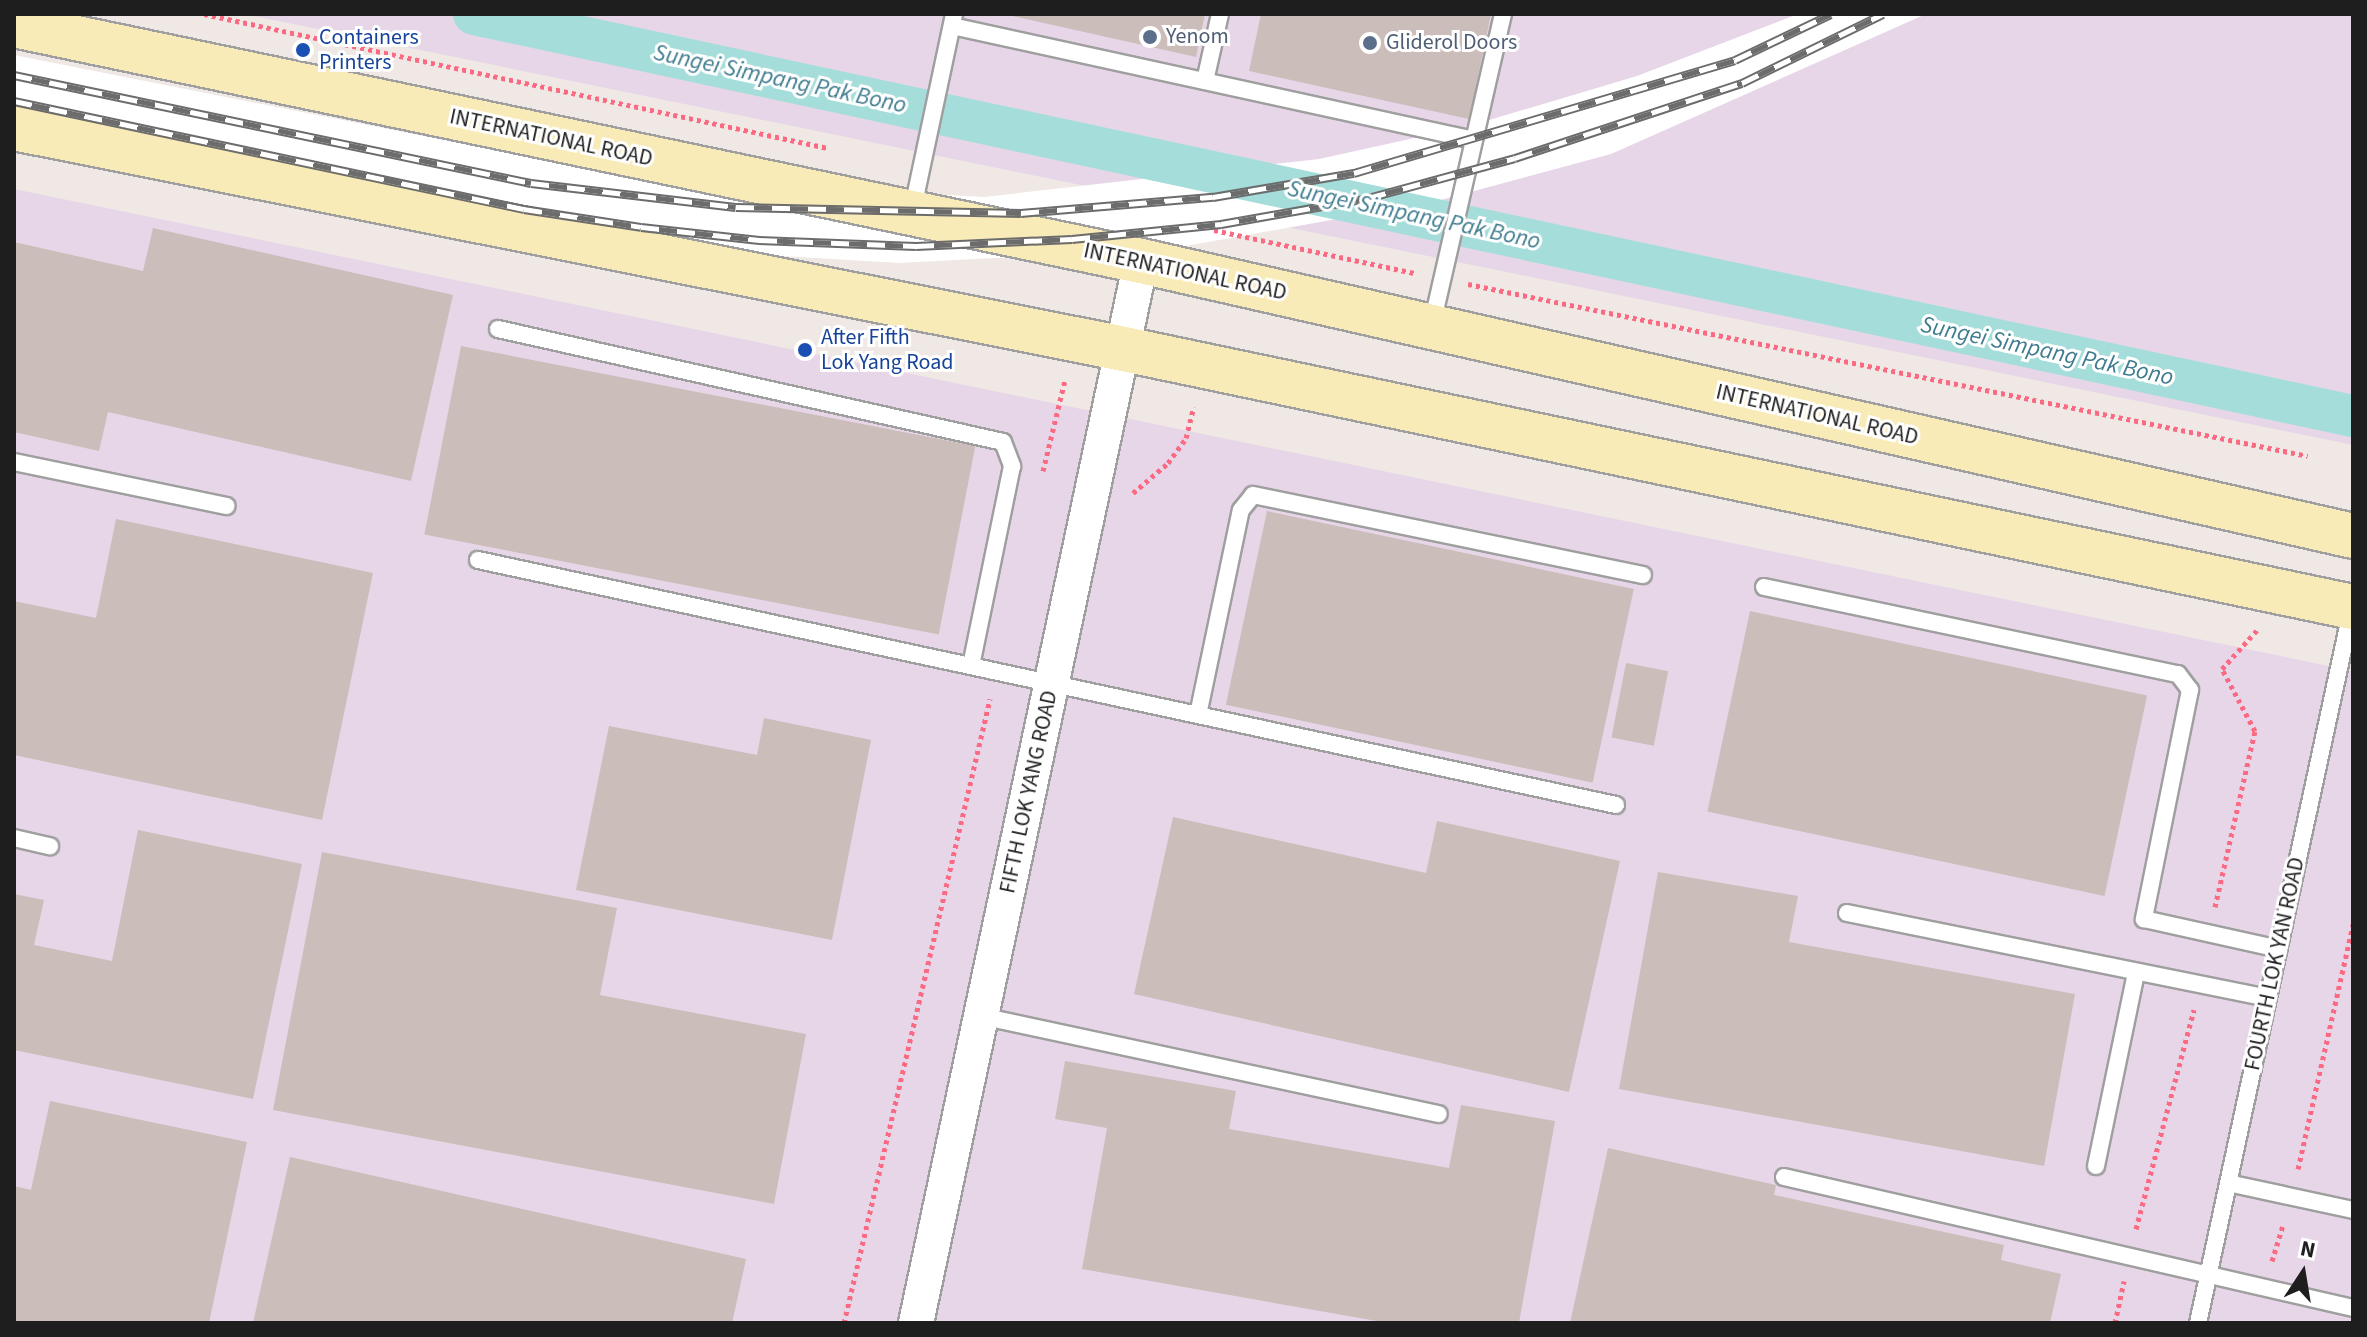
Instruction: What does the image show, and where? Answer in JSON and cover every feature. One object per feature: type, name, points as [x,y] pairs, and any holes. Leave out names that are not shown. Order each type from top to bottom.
[{"type":"main road","name":"INTERNATIONAL ROAD","points":[[14,25],[1141,261],[2353,536]]},
{"type":"main road","points":[[14,128],[1124,349],[2353,606]]},
{"type":"street","name":"FIFTH LOK YANG ROAD","points":[[916,1323],[1141,261]]},
{"type":"lane","points":[[1205,81],[1220,14]]},
{"type":"lane","points":[[1431,328],[1503,14]]},
{"type":"lane","points":[[912,214],[952,23],[1474,142]]},
{"type":"lane","points":[[498,329],[1003,442],[1012,466],[971,666]]},
{"type":"lane","points":[[14,462],[226,506]]},
{"type":"lane","points":[[1198,715],[1241,510],[1253,495],[1643,575]]},
{"type":"lane","points":[[478,560],[1616,805]]},
{"type":"lane","points":[[1764,587],[2178,674],[2190,690],[2144,919],[2279,949]]},
{"type":"lane","name":"FOURTH LOK YAN ROAD","points":[[2198,1323],[2353,606]]},
{"type":"lane","points":[[14,838],[50,846]]},
{"type":"lane","points":[[1847,913],[2268,998]]},
{"type":"lane","points":[[2096,1166],[2136,972]]},
{"type":"lane","points":[[981,1016],[1439,1114]]},
{"type":"lane","points":[[1784,1177],[2353,1308]]},
{"type":"lane","points":[[2228,1183],[2353,1210]]},
{"type":"path","points":[[204,14],[845,152]]},
{"type":"path","points":[[1200,227],[2308,456]]},
{"type":"path","points":[[1039,485],[1065,380]]},
{"type":"path","points":[[1128,504],[1136,486],[1168,463],[1186,438],[1195,403]]},
{"type":"path","points":[[844,1323],[997,672]]},
{"type":"path","points":[[2264,1287],[2291,1197],[2353,924]]},
{"type":"shaded area","points":[[244,14],[2353,14],[2353,445]]},
{"type":"shaded area","points":[[14,189],[2353,671],[2353,1323],[14,1323]]},
{"type":"pier","points":[[1798,14],[1926,14],[1611,154],[1437,201],[1169,249],[899,263],[717,252],[14,118],[14,55],[570,165],[726,183],[984,197],[1319,159],[1469,126],[1637,76]]},
{"type":"building","name":"Yenom","points":[[1004,14],[1205,14],[1196,57]]},
{"type":"building","name":"Gliderol Doors","points":[[1261,14],[1491,14],[1469,119],[1249,71]]},
{"type":"building","points":[[153,228],[453,295],[411,481],[108,412],[99,451],[14,432],[14,242],[143,271]]},
{"type":"building","points":[[461,346],[975,446],[939,634],[424,534]]},
{"type":"building","points":[[1267,511],[1634,589],[1593,783],[1226,705]]},
{"type":"building","points":[[116,519],[373,573],[322,820],[14,755],[14,601],[96,618]]},
{"type":"building","points":[[1750,611],[2147,695],[2105,896],[1707,812]]},
{"type":"building","points":[[1626,663],[1668,671],[1654,746],[1611,738]]},
{"type":"building","points":[[764,718],[871,740],[832,940],[576,890],[609,726],[757,755]]},
{"type":"building","points":[[1173,817],[1426,873],[1437,821],[1620,861],[1569,1092],[1134,994]]},
{"type":"building","points":[[138,830],[302,864],[253,1099],[14,1050],[14,894],[44,900],[34,945],[112,961]]},
{"type":"building","points":[[322,852],[617,908],[600,995],[806,1034],[774,1204],[273,1110]]},
{"type":"building","points":[[1658,872],[1798,896],[1789,942],[2075,994],[2044,1166],[1619,1089]]},
{"type":"building","points":[[1065,1061],[1236,1091],[1229,1129],[1449,1168],[1461,1105],[1555,1121],[1519,1323],[1388,1323],[1082,1269],[1107,1128],[1055,1119]]},
{"type":"building","points":[[50,1101],[247,1142],[209,1323],[14,1323],[14,1186],[31,1190]]},
{"type":"building","points":[[1608,1148],[1776,1185],[1774,1195],[2004,1245],[2001,1260],[2061,1274],[2050,1323],[1570,1323]]},
{"type":"building","points":[[290,1157],[746,1259],[732,1323],[253,1323]]},
{"type":"waterway","name":"Sungei Simpang Pak Bono","points":[[474,14],[2353,416]]},
{"type":"railway","points":[[14,75],[531,183],[736,207],[1021,213],[1213,197],[1354,173],[1735,60],[1831,14]]},
{"type":"railway","points":[[14,101],[524,209],[641,227],[759,240],[916,246],[1072,239],[1221,224],[1368,198],[1515,158],[1742,83],[1883,14]]},
{"type":"place","name":"Yenom","points":[[1150,37]]},
{"type":"place","name":"Gliderol Doors","points":[[1370,43]]},
{"type":"place","name":"Containers Printers","points":[[303,50]]},
{"type":"place","name":"After Fifth Lok Yang Road","points":[[805,350]]}]
